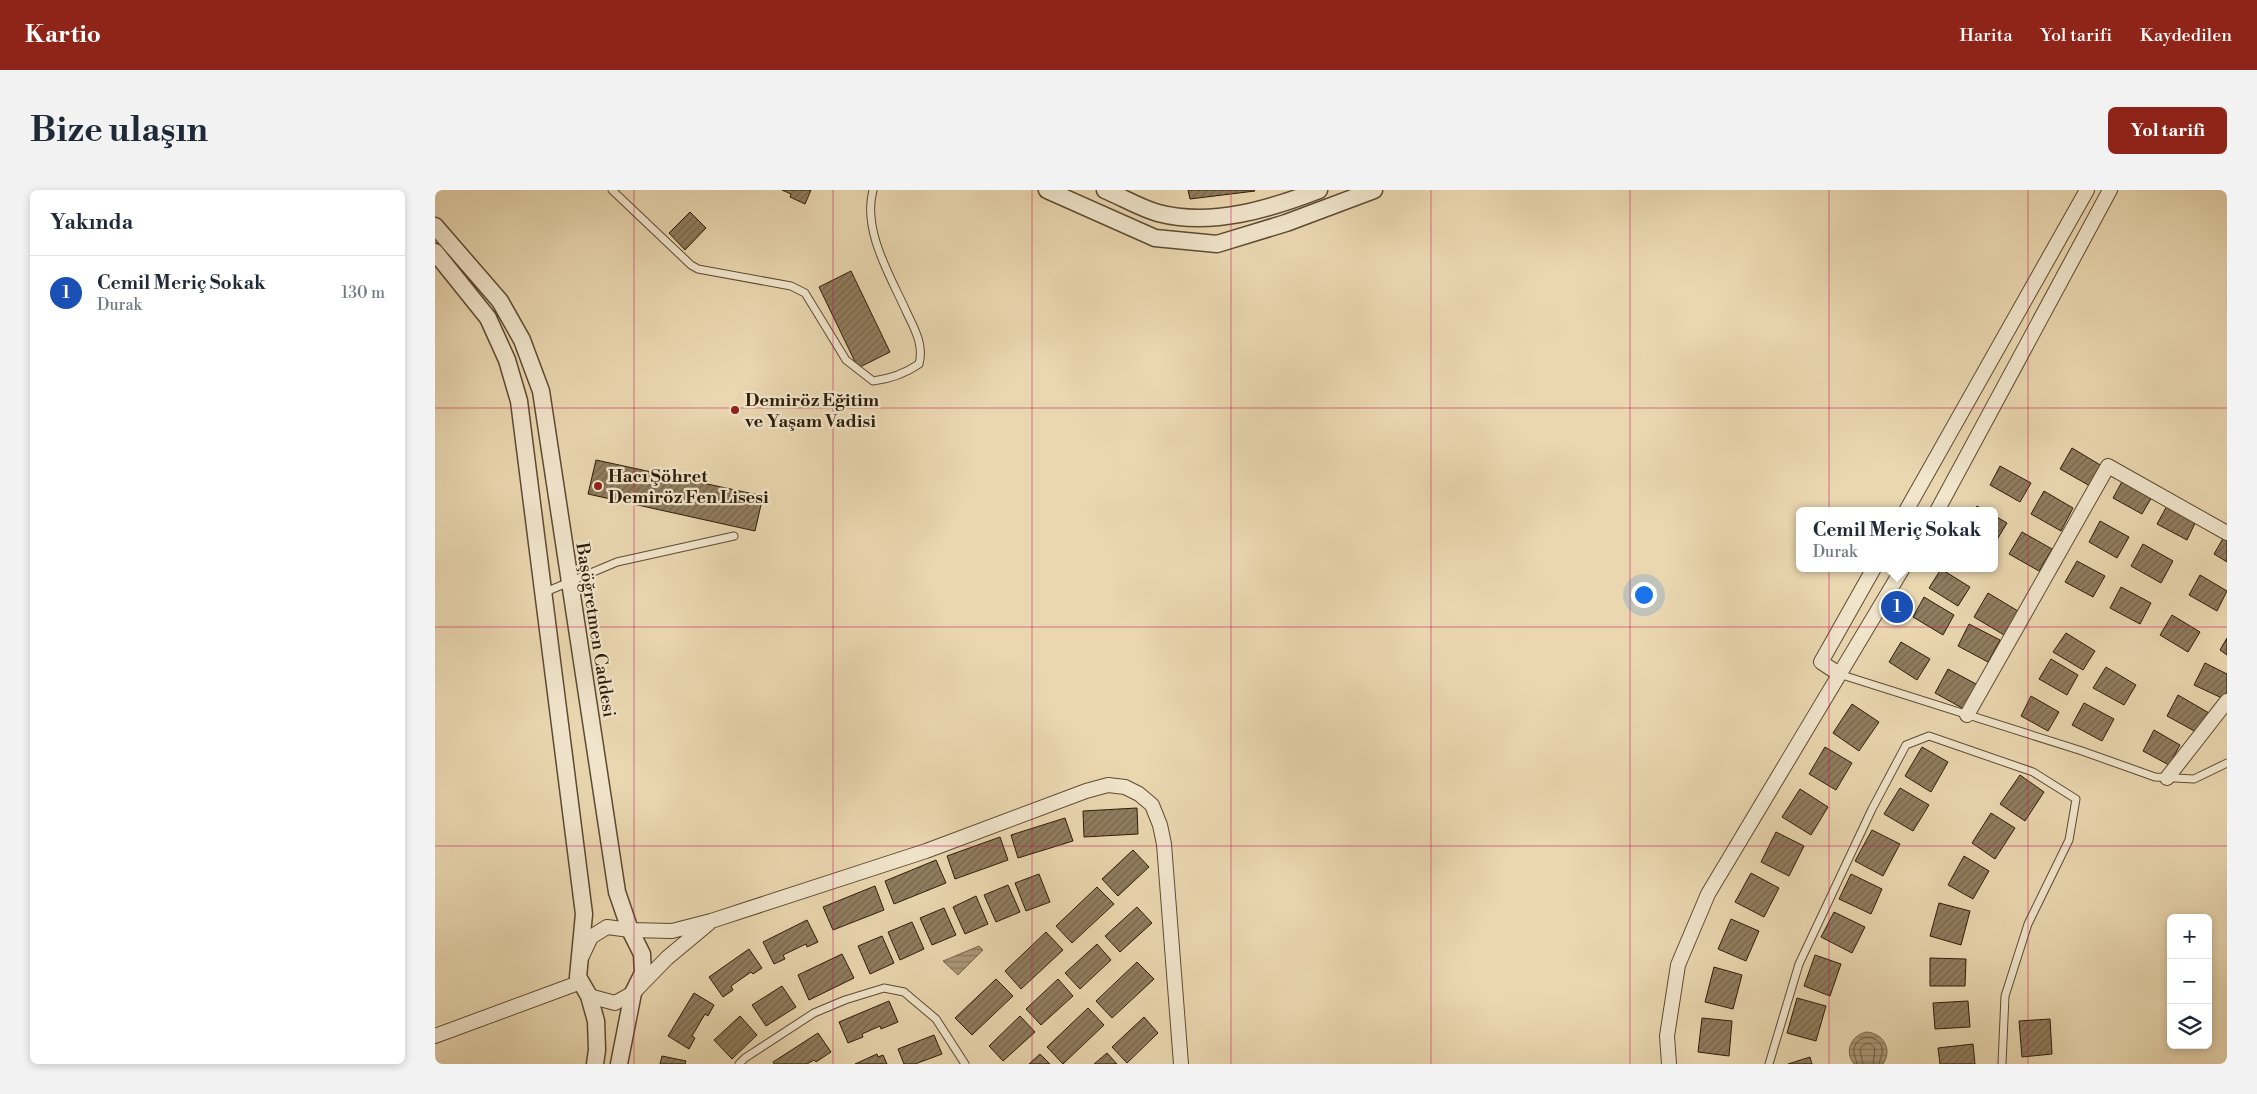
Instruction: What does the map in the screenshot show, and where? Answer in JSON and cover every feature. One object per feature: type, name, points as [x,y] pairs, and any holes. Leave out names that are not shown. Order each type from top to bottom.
[{"type":"street","points":[[1047,190],[1155,238],[1217,244],[1286,223],[1374,190]]},
{"type":"street","points":[[1105,190],[1158,213],[1199,218],[1224,217],[1294,200],[1319,190]]},
{"type":"street","points":[[1908,507],[2087,190]]},
{"type":"street","points":[[1939,507],[2110,190]]},
{"type":"street","name":"Başöğretmen Caddesi","points":[[435,226],[500,301],[522,340],[541,391],[617,892],[630,930],[642,954],[643,974],[633,993],[619,1064]]},
{"type":"street","points":[[435,252],[488,318],[507,360],[519,401],[584,914],[578,977],[585,989],[596,1021],[597,1050],[595,1064]]},
{"type":"street","points":[[1967,715],[2108,466],[2227,532]]},
{"type":"street","points":[[1839,674],[1821,662],[1872,572]]},
{"type":"street","points":[[1669,1064],[1667,1036],[1678,965],[1707,894],[1901,572]]},
{"type":"street","points":[[2167,778],[2227,701]]},
{"type":"street","points":[[578,965],[591,937],[607,927],[630,930],[672,931],[711,921],[926,851],[1086,791],[1108,785],[1125,787],[1139,794],[1152,805],[1164,844],[1181,1064]]},
{"type":"street","points":[[435,1036],[585,989],[615,1003],[633,993],[667,958],[711,921]]},
{"type":"lane","points":[[612,190],[691,265],[698,269],[791,286],[805,293],[846,360],[873,381],[910,370],[919,364],[922,353],[919,338],[881,256],[871,221],[873,190]]},
{"type":"lane","points":[[543,594],[617,562],[734,536]]},
{"type":"lane","points":[[1839,674],[2082,751],[2155,777],[2194,779],[2227,763]]},
{"type":"lane","points":[[1769,1064],[1799,964],[1873,809],[1907,745],[1929,736],[2033,772],[2075,799],[2069,840],[2029,924],[2005,996],[2002,1064]]},
{"type":"lane","points":[[739,1064],[745,1058],[814,1013],[845,1000],[883,988],[903,992],[935,1019],[965,1064]]},
{"type":"water","points":[[979,946],[983,950],[958,975],[943,961]]},
{"type":"water","points":[[1866,1032],[1877,1035],[1885,1043],[1887,1053],[1883,1064],[1854,1064],[1851,1059],[1849,1049],[1853,1040]]},
{"type":"building","points":[[782,190],[811,190],[805,204],[790,197],[791,194]]},
{"type":"building","points":[[1188,190],[1254,190],[1255,191],[1190,199]]},
{"type":"building","points":[[690,212],[706,228],[685,250],[669,233]]},
{"type":"building","points":[[851,271],[890,352],[858,368],[819,287]]},
{"type":"building","points":[[2072,448],[2102,466],[2090,486],[2060,469]]},
{"type":"building","points":[[596,460],[763,496],[755,531],[588,494]]},
{"type":"building","points":[[2000,466],[2031,483],[2020,502],[1990,485]]},
{"type":"building","points":[[2124,478],[2153,495],[2142,514],[2113,498]]},
{"type":"building","points":[[2044,491],[2073,508],[2061,531],[2031,514]]},
{"type":"building","points":[[2168,504],[2197,519],[2187,540],[2157,524]]},
{"type":"building","points":[[1998,518],[2007,523],[1998,538]]},
{"type":"building","points":[[2100,521],[2129,537],[2117,558],[2089,542]]},
{"type":"building","points":[[2022,532],[2052,549],[2039,571],[2009,554]]},
{"type":"building","points":[[2225,535],[2227,537],[2227,562],[2214,554]]},
{"type":"building","points":[[2143,544],[2173,561],[2161,583],[2131,566]]},
{"type":"building","points":[[2077,561],[2105,576],[2093,597],[2065,582]]},
{"type":"building","points":[[1939,572],[1946,572],[1970,587],[1958,606],[1929,588]]},
{"type":"building","points":[[2200,575],[2227,591],[2217,611],[2189,595]]},
{"type":"building","points":[[2121,587],[2151,603],[2140,624],[2110,608]]},
{"type":"building","points":[[1988,593],[2018,611],[2004,635],[1974,617]]},
{"type":"building","points":[[1924,597],[1954,615],[1943,635],[1913,617]]},
{"type":"building","points":[[2172,615],[2200,632],[2188,652],[2160,635]]},
{"type":"building","points":[[1969,624],[2000,640],[1988,662],[1958,646]]},
{"type":"building","points":[[2066,633],[2095,651],[2083,670],[2053,652]]},
{"type":"building","points":[[2227,638],[2227,655],[2220,650]]},
{"type":"building","points":[[1901,642],[1930,659],[1917,680],[1889,662]]},
{"type":"building","points":[[2051,659],[2078,675],[2067,695],[2039,679]]},
{"type":"building","points":[[2205,663],[2227,674],[2227,692],[2224,699],[2194,685]]},
{"type":"building","points":[[2106,667],[2136,685],[2124,705],[2093,688]]},
{"type":"building","points":[[1948,669],[1978,685],[1964,709],[1935,693]]},
{"type":"building","points":[[2178,695],[2209,713],[2198,733],[2167,716]]},
{"type":"building","points":[[2031,696],[2059,712],[2048,731],[2021,716]]},
{"type":"building","points":[[2084,703],[2114,719],[2102,741],[2072,725]]},
{"type":"building","points":[[1852,704],[1879,722],[1859,751],[1833,733]]},
{"type":"building","points":[[2154,730],[2180,745],[2169,765],[2143,751]]},
{"type":"building","points":[[1825,747],[1852,763],[1836,790],[1809,774]]},
{"type":"building","points":[[1922,747],[1948,762],[1931,792],[1905,776]]},
{"type":"building","points":[[2020,775],[2044,792],[2025,821],[2000,804]]},
{"type":"building","points":[[1900,788],[1929,805],[1913,831],[1884,814]]},
{"type":"building","points":[[1800,789],[1828,807],[1811,835],[1782,817]]},
{"type":"building","points":[[1137,808],[1138,834],[1084,837],[1083,811]]},
{"type":"building","points":[[1991,813],[2015,828],[1995,859],[1972,843]]},
{"type":"building","points":[[1065,818],[1073,841],[1018,858],[1011,835]]},
{"type":"building","points":[[1872,830],[1900,844],[1883,876],[1855,861]]},
{"type":"building","points":[[1776,832],[1804,846],[1789,876],[1761,862]]},
{"type":"building","points":[[1000,837],[1008,860],[955,879],[947,856]]},
{"type":"building","points":[[1133,850],[1149,867],[1118,896],[1102,879]]},
{"type":"building","points":[[1964,856],[1989,871],[1973,899],[1948,885]]},
{"type":"building","points":[[936,860],[946,883],[894,904],[885,881]]},
{"type":"building","points":[[1751,873],[1779,888],[1764,917],[1735,902]]},
{"type":"building","points":[[1039,874],[1050,902],[1026,911],[1015,883]]},
{"type":"building","points":[[1851,874],[1882,889],[1871,914],[1839,899]]},
{"type":"building","points":[[1008,885],[1020,912],[996,922],[984,895]]},
{"type":"building","points":[[875,886],[884,910],[833,930],[823,907]]},
{"type":"building","points":[[1097,887],[1114,904],[1072,943],[1056,926]]},
{"type":"building","points":[[976,896],[988,924],[965,934],[953,907]]},
{"type":"building","points":[[1939,903],[1970,911],[1961,945],[1930,936]]},
{"type":"building","points":[[1137,907],[1152,923],[1120,952],[1105,936]]},
{"type":"building","points":[[944,908],[956,935],[932,945],[920,918]]},
{"type":"building","points":[[1834,912],[1865,927],[1852,953],[1821,937]]},
{"type":"building","points":[[1731,919],[1759,931],[1746,961],[1718,949]]},
{"type":"building","points":[[807,920],[818,942],[807,947],[806,944],[783,955],[785,959],[774,964],[763,942]]},
{"type":"building","points":[[912,922],[924,949],[900,960],[888,932]]},
{"type":"building","points":[[1046,932],[1063,950],[1021,989],[1005,971]]},
{"type":"building","points":[[882,936],[894,963],[870,974],[858,946]]},
{"type":"building","points":[[1097,944],[1111,960],[1080,989],[1065,973]]},
{"type":"building","points":[[749,949],[762,968],[753,974],[751,972],[731,986],[733,990],[723,997],[709,977]]},
{"type":"building","points":[[842,954],[854,978],[809,1000],[798,975]]},
{"type":"building","points":[[1815,955],[1841,964],[1830,996],[1804,986]]},
{"type":"building","points":[[1930,958],[1966,959],[1965,986],[1930,986]]},
{"type":"building","points":[[1137,962],[1154,979],[1112,1018],[1096,1001]]},
{"type":"building","points":[[1714,967],[1742,975],[1733,1009],[1705,1002]]},
{"type":"building","points":[[996,979],[1013,996],[972,1035],[955,1018]]},
{"type":"building","points":[[1058,979],[1073,996],[1041,1025],[1026,1009]]},
{"type":"building","points":[[782,986],[796,1007],[766,1026],[752,1005]]},
{"type":"building","points":[[694,993],[714,1005],[708,1016],[705,1014],[692,1036],[695,1038],[689,1049],[668,1036]]},
{"type":"building","points":[[1797,998],[1826,1006],[1816,1041],[1787,1033]]},
{"type":"building","points":[[889,1001],[898,1022],[881,1029],[880,1026],[862,1034],[863,1037],[848,1043],[839,1022]]},
{"type":"building","points":[[1968,1001],[1970,1027],[1935,1029],[1933,1003]]},
{"type":"building","points":[[1088,1008],[1104,1025],[1063,1064],[1047,1047]]},
{"type":"building","points":[[740,1016],[757,1035],[732,1059],[714,1040]]},
{"type":"building","points":[[1020,1016],[1035,1032],[1003,1061],[989,1046]]},
{"type":"building","points":[[1144,1017],[1158,1033],[1127,1063],[1112,1047]]},
{"type":"building","points":[[1702,1018],[1732,1021],[1729,1056],[1698,1052]]},
{"type":"building","points":[[2050,1019],[2052,1054],[2022,1057],[2019,1021]]},
{"type":"building","points":[[818,1033],[831,1052],[816,1062],[814,1060],[807,1064],[774,1064],[773,1062]]},
{"type":"building","points":[[934,1035],[942,1054],[915,1064],[904,1064],[898,1049]]},
{"type":"building","points":[[1973,1044],[1975,1064],[1940,1064],[1938,1048]]},
{"type":"building","points":[[1107,1053],[1117,1064],[1094,1064]]},
{"type":"building","points":[[877,1054],[878,1057],[883,1055],[887,1064],[855,1064]]},
{"type":"building","points":[[1040,1054],[1050,1064],[1029,1064]]},
{"type":"building","points":[[662,1056],[686,1061],[685,1064],[660,1064]]},
{"type":"building","points":[[1810,1057],[1812,1064],[1788,1064]]},
{"type":"place","name":"Demiröz Eğitim ve Yaşam Vadisi","points":[[735,410]]},
{"type":"place","name":"Hacı Şöhret Demiröz Fen Lisesi","points":[[598,486]]},
{"type":"place","name":"Cemil Meriç Sokak","points":[[1897,607]]}]
